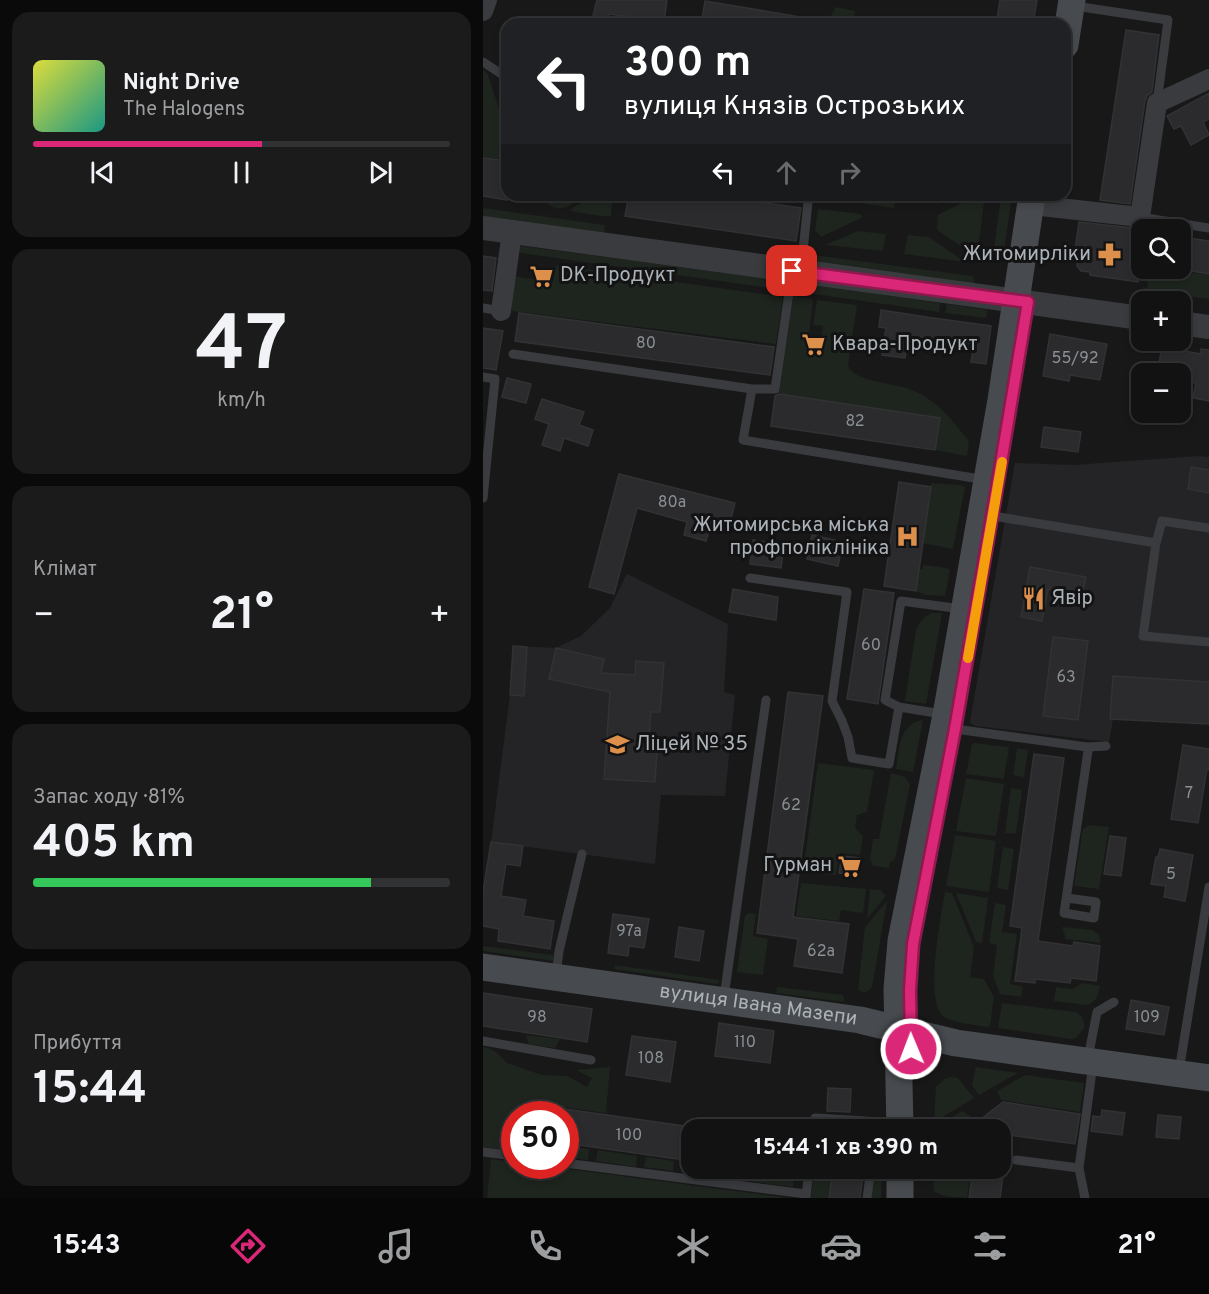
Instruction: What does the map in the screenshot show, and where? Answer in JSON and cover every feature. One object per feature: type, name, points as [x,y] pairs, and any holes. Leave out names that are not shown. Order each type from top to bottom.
[{"type":"main road","points":[[897,1119],[913,944],[950,722],[993,516],[1037,201]]},
{"type":"main road","points":[[950,722],[964,609],[986,480],[1022,301]]},
{"type":"main road","name":"вулиця Івана Мазепи","points":[[483,967],[860,1020],[956,1043],[1209,1078]]},
{"type":"main road","points":[[900,1179],[900,1198]]},
{"type":"main road","points":[[912,1179],[912,1198]]},
{"type":"street","points":[[483,11],[487,0]]},
{"type":"street","points":[[1043,201],[1140,217],[1157,103],[1209,79]]},
{"type":"street","points":[[483,228],[1131,317]]},
{"type":"street","points":[[492,310],[512,232]]},
{"type":"street","points":[[1191,324],[1209,327]]},
{"type":"lane","points":[[1064,7],[1168,20],[1157,103]]},
{"type":"lane","points":[[483,62],[501,73]]},
{"type":"lane","points":[[513,354],[751,388],[775,389],[808,201]]},
{"type":"lane","points":[[1140,217],[1209,228]]},
{"type":"lane","points":[[483,377],[495,379],[483,498]]},
{"type":"lane","points":[[751,388],[743,440],[986,480]]},
{"type":"lane","points":[[993,516],[1156,543]]},
{"type":"lane","points":[[1209,528],[1162,521],[1156,543],[1143,636],[1209,642]]},
{"type":"lane","points":[[750,578],[847,592],[833,701],[848,737],[852,758],[889,764],[899,707]]},
{"type":"lane","points":[[964,609],[901,601],[885,700],[899,707],[950,722],[1087,747],[1106,746]]},
{"type":"lane","points":[[723,1001],[767,700]]},
{"type":"lane","points":[[1067,898],[1087,747]]},
{"type":"lane","points":[[555,977],[582,854]]},
{"type":"lane","points":[[1178,1074],[1209,887]]},
{"type":"lane","points":[[1085,1198],[1079,1168],[1097,1012],[1114,1002]]},
{"type":"lane","points":[[483,1041],[591,1060]]},
{"type":"lane","points":[[483,1152],[501,1154]]},
{"type":"lane","points":[[1016,1160],[1079,1168]]},
{"type":"lane","points":[[579,1165],[806,1196],[808,1179]]},
{"type":"lane","points":[[867,1198],[870,1179]]},
{"type":"shaded area","points":[[836,7],[855,11],[854,18],[830,18]]},
{"type":"shaded area","points":[[483,69],[488,75],[501,113],[501,160],[483,157]]},
{"type":"shaded area","points":[[548,201],[578,201],[563,208],[548,204]]},
{"type":"shaded area","points":[[584,201],[612,201],[611,216],[570,211]]},
{"type":"shaded area","points":[[845,201],[895,201],[894,208]]},
{"type":"shaded area","points":[[919,201],[943,201],[937,204]]},
{"type":"shaded area","points":[[966,201],[984,201],[977,257],[937,230],[938,215]]},
{"type":"shaded area","points":[[1000,201],[1011,201],[1004,251],[994,250]]},
{"type":"shaded area","points":[[483,208],[605,225],[604,234],[483,218]]},
{"type":"shaded area","points":[[818,209],[862,216],[821,237],[815,230]]},
{"type":"shaded area","points":[[858,231],[886,234],[883,251],[825,245]]},
{"type":"shaded area","points":[[908,235],[929,237],[965,262],[904,254]]},
{"type":"shaded area","points":[[514,245],[785,281],[784,290],[514,252]]},
{"type":"shaded area","points":[[813,255],[973,276],[975,285],[816,263]]},
{"type":"shaded area","points":[[556,265],[783,297],[776,344],[512,311],[512,276],[553,282]]},
{"type":"shaded area","points":[[1191,272],[1209,275],[1209,299],[1191,297],[1191,291],[1146,291],[1142,287],[1147,288],[1148,279],[1191,279]]},
{"type":"shaded area","points":[[795,282],[940,303],[939,312],[794,291]]},
{"type":"shaded area","points":[[793,296],[813,299],[807,354],[819,355],[823,326],[813,325],[817,300],[857,305],[848,365],[851,370],[864,378],[916,392],[933,402],[969,441],[967,456],[935,450],[940,418],[779,394]]},
{"type":"shaded area","points":[[947,304],[988,310],[986,318],[945,313]]},
{"type":"shaded area","points":[[1209,457],[1209,724],[1113,719],[1109,742],[971,724],[1015,463],[1074,465]]},
{"type":"shaded area","points":[[931,483],[965,487],[953,549],[922,543]]},
{"type":"shaded area","points":[[923,565],[950,570],[945,596],[925,595],[916,591],[919,569],[922,569]]},
{"type":"shaded area","name":"Ліцей № 35","points":[[627,574],[728,624],[724,692],[735,695],[725,796],[661,795],[655,864],[491,842],[510,695],[513,646],[556,648],[581,636],[610,608]]},
{"type":"shaded area","points":[[932,613],[942,613],[926,704],[905,701],[916,630],[919,624]]},
{"type":"shaded area","points":[[923,720],[913,772],[896,769],[905,732],[915,722]]},
{"type":"shaded area","points":[[974,743],[1009,747],[1004,779],[966,774]]},
{"type":"shaded area","points":[[1017,748],[1028,750],[1024,777],[1013,775]]},
{"type":"shaded area","points":[[818,763],[874,770],[867,812],[857,815],[855,828],[863,836],[860,855],[840,853],[836,875],[803,873]]},
{"type":"shaded area","points":[[891,773],[905,777],[910,784],[895,859],[890,863],[889,868],[873,866],[870,859],[873,839],[879,839]]},
{"type":"shaded area","points":[[966,778],[1004,784],[996,836],[956,831]]},
{"type":"shaded area","points":[[1011,788],[1022,790],[1016,834],[1005,833]]},
{"type":"shaded area","points":[[1089,825],[1109,827],[1099,889],[1074,886],[1083,829]]},
{"type":"shaded area","points":[[955,835],[996,841],[989,892],[946,886]]},
{"type":"shaded area","points":[[1003,847],[1014,849],[1008,890],[997,888]]},
{"type":"shaded area","points":[[801,883],[866,889],[863,913],[841,910],[839,921],[796,916]]},
{"type":"shaded area","points":[[870,889],[880,890],[886,896],[867,919]]},
{"type":"shaded area","points":[[945,892],[952,893],[974,947],[970,977],[984,979],[994,997],[988,1027],[947,1018],[937,1007],[935,957]]},
{"type":"shaded area","points":[[956,893],[988,898],[982,943],[976,942]]},
{"type":"shaded area","points":[[887,901],[872,987],[862,992],[858,990],[865,927]]},
{"type":"shaded area","points":[[995,903],[1006,905],[1002,932],[1017,934],[1010,984],[1023,987],[1021,997],[1000,994],[993,976],[997,945],[989,943]]},
{"type":"shaded area","points":[[749,913],[756,914],[753,936],[768,939],[763,975],[737,972],[745,916]]},
{"type":"shaded area","points":[[1062,927],[1093,930],[1099,935],[1101,943],[1066,939]]},
{"type":"shaded area","points":[[483,946],[553,955],[553,961],[483,951]]},
{"type":"shaded area","points":[[615,965],[720,980],[717,984],[614,969]]},
{"type":"shaded area","points":[[1083,983],[1100,986],[1096,998],[1090,1004],[1054,1001],[1056,987],[1072,989]]},
{"type":"shaded area","points":[[777,987],[843,995],[845,1002],[776,993]]},
{"type":"shaded area","points":[[1002,1003],[1075,1012],[1083,1018],[1084,1028],[1076,1038],[1071,1039],[998,1028]]},
{"type":"shaded area","points":[[526,1035],[560,1039],[555,1048],[529,1044]]},
{"type":"shaded area","points":[[483,1047],[496,1052],[507,1063],[542,1075],[568,1076],[587,1087],[592,1078],[576,1070],[610,1067],[606,1113],[579,1109],[579,1101],[501,1101],[501,1149],[483,1147]]},
{"type":"shaded area","points":[[976,1067],[1018,1073],[979,1095],[972,1085]]},
{"type":"shaded area","points":[[1025,1075],[1084,1083],[1080,1112],[1001,1100],[997,1091]]},
{"type":"shaded area","points":[[946,1078],[958,1078],[974,1098],[939,1119],[934,1119],[936,1087]]},
{"type":"shaded area","points":[[962,1111],[975,1119],[949,1119]]},
{"type":"shaded area","points":[[579,1147],[589,1149],[588,1160],[579,1159]]},
{"type":"shaded area","points":[[598,1150],[637,1156],[636,1167],[596,1161]]},
{"type":"shaded area","points":[[646,1157],[674,1161],[673,1171],[644,1167]]},
{"type":"shaded area","points":[[491,1159],[501,1160],[501,1179],[579,1179],[579,1170],[789,1198],[487,1198]]},
{"type":"shaded area","points":[[731,1179],[794,1179],[793,1187]]},
{"type":"shaded area","points":[[813,1179],[831,1179],[828,1198],[811,1198]]},
{"type":"shaded area","points":[[873,1179],[882,1179],[881,1198],[871,1198]]},
{"type":"shaded area","points":[[934,1179],[970,1179],[967,1198],[945,1196],[934,1191]]},
{"type":"building","points":[[597,0],[667,0],[665,18],[638,18],[609,14],[608,18],[592,18]]},
{"type":"building","points":[[1000,0],[1037,0],[1034,18],[997,18]]},
{"type":"building","points":[[705,1],[801,17],[801,18],[702,18]]},
{"type":"building","points":[[1126,30],[1159,35],[1152,92],[1145,101],[1130,204],[1100,200]]},
{"type":"building","points":[[1209,93],[1209,119],[1203,122],[1209,135],[1191,145],[1181,126],[1174,129],[1167,116]]},
{"type":"building","points":[[483,158],[501,160],[501,199],[483,196]]},
{"type":"building","points":[[628,201],[751,201],[801,208],[796,241],[625,216]]},
{"type":"building","points":[[1079,222],[1131,228],[1131,279],[1138,279],[1138,282],[1090,275],[1090,272],[1081,271],[1077,266],[1078,258],[1074,257]]},
{"type":"building","points":[[1191,238],[1209,241],[1209,274],[1191,271]]},
{"type":"building","points":[[483,256],[496,258],[492,291],[483,290]]},
{"type":"building","points":[[881,310],[991,326],[986,364],[971,362],[974,344],[920,337],[918,351],[906,349],[905,358],[882,355],[886,328],[879,327]]},
{"type":"building","points":[[519,313],[774,347],[770,375],[515,341]]},
{"type":"building","points":[[483,328],[503,331],[496,370],[483,368]]},
{"type":"building","points":[[1050,334],[1107,344],[1100,380],[1070,375],[1069,381],[1043,376]]},
{"type":"building","points":[[1201,349],[1209,350],[1209,401],[1193,398],[1196,383],[1191,382],[1191,363],[1159,363],[1161,351],[1201,354]]},
{"type":"building","points":[[507,378],[531,384],[526,403],[502,397]]},
{"type":"building","points":[[779,394],[940,418],[935,450],[771,426],[775,396]]},
{"type":"building","points":[[542,399],[584,412],[579,425],[593,430],[588,446],[564,438],[560,451],[542,445],[549,424],[535,419]]},
{"type":"building","points":[[1044,427],[1081,432],[1078,452],[1041,447]]},
{"type":"building","points":[[1191,467],[1209,470],[1209,493],[1188,489]]},
{"type":"building","points":[[619,474],[735,503],[730,523],[712,520],[706,541],[684,535],[687,522],[637,508],[614,594],[589,587]]},
{"type":"building","name":"Житомирська міська профполіклініка","points":[[899,482],[931,487],[916,591],[884,586]]},
{"type":"building","points":[[812,535],[843,542],[838,566],[807,559]]},
{"type":"building","points":[[753,540],[784,544],[781,568],[750,564]]},
{"type":"building","points":[[1030,567],[1086,577],[1082,595],[1048,589],[1042,621],[1021,617]]},
{"type":"building","points":[[733,589],[778,597],[776,620],[729,612]]},
{"type":"building","points":[[864,589],[894,593],[878,704],[847,699]]},
{"type":"building","points":[[1053,637],[1088,641],[1078,720],[1043,716]]},
{"type":"building","points":[[513,646],[527,647],[524,696],[510,695]]},
{"type":"building","points":[[556,648],[604,659],[601,673],[635,675],[636,661],[664,663],[660,712],[651,712],[648,750],[657,751],[655,782],[604,779],[610,692],[549,679]]},
{"type":"building","points":[[1113,676],[1209,682],[1209,724],[1110,719]]},
{"type":"building","points":[[788,692],[823,696],[793,917],[849,924],[842,973],[794,966],[798,939],[757,933]]},
{"type":"building","points":[[1183,745],[1209,749],[1209,770],[1207,769],[1198,823],[1171,819]]},
{"type":"building","points":[[1034,754],[1064,758],[1038,941],[1073,946],[1074,942],[1100,946],[1096,981],[1071,978],[1070,983],[1035,979],[1035,983],[1015,981],[1022,928],[1010,926]]},
{"type":"building","points":[[1110,836],[1126,838],[1121,876],[1104,874]]},
{"type":"building","points":[[491,842],[523,846],[520,866],[506,864],[501,896],[526,900],[523,916],[554,921],[550,949],[498,941],[499,929],[483,926],[483,892]]},
{"type":"building","points":[[1160,849],[1193,855],[1185,901],[1164,897],[1166,886],[1151,884],[1156,857]]},
{"type":"building","name":"Гурман","points":[[842,856],[860,858],[857,875],[839,873]]},
{"type":"building","points":[[613,914],[649,919],[644,948],[629,946],[628,956],[608,953]]},
{"type":"building","points":[[679,927],[704,931],[699,961],[675,957]]},
{"type":"building","points":[[483,993],[592,1009],[587,1042],[483,1026]]},
{"type":"building","points":[[1131,1000],[1169,1007],[1164,1035],[1126,1029]]},
{"type":"building","points":[[719,1023],[774,1031],[770,1063],[715,1056]]},
{"type":"building","points":[[632,1036],[676,1042],[670,1082],[626,1075]]},
{"type":"building","points":[[828,1088],[851,1089],[850,1112],[827,1111]]},
{"type":"building","points":[[1003,1102],[1080,1114],[1075,1144],[1011,1135],[1011,1119],[981,1119]]},
{"type":"building","points":[[1102,1110],[1125,1113],[1122,1135],[1091,1131],[1093,1116],[1101,1117]]},
{"type":"building","points":[[579,1111],[681,1126],[681,1160],[579,1145]]},
{"type":"building","points":[[1158,1115],[1181,1117],[1179,1139],[1156,1137]]},
{"type":"building","points":[[832,1179],[863,1179],[860,1198],[829,1198]]},
{"type":"building","points":[[972,1179],[1003,1179],[1000,1198],[969,1198]]},
{"type":"slow traffic","points":[[968,658],[1002,462]]},
{"type":"place","name":"Житомирліки","points":[[1109,255]]},
{"type":"place","name":"DK-Продукт","points":[[542,276]]},
{"type":"place","name":"Квара-Продукт","points":[[814,345]]},
{"type":"place","name":"Житомирська міська профполіклініка","points":[[907,537]]},
{"type":"place","name":"Явір","points":[[1033,599]]},
{"type":"place","name":"Ліцей № 35","points":[[617,745]]},
{"type":"place","name":"Гурман","points":[[850,866]]},
{"type":"route","points":[[792,271],[1028,302],[955,729],[913,944],[910,990],[911,1049]]}]
